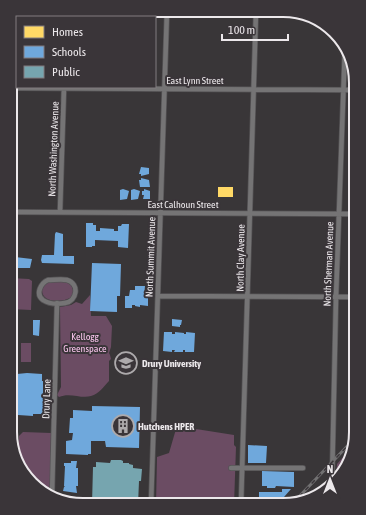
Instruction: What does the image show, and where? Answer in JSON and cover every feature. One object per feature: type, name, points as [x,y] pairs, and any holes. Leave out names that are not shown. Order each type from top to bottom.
[{"type":"street","name":"North Summit Avenue","points":[[151,498],[167,17]]},
{"type":"street","name":"North Clay Avenue","points":[[241,498],[256,17]]},
{"type":"street","name":"North Sherman Avenue","points":[[332,476],[336,297],[344,60]]},
{"type":"street","name":"East Lynn Street","points":[[17,88],[349,90]]},
{"type":"street","name":"North Washington Avenue","points":[[60,212],[64,88]]},
{"type":"street","name":"East Calhoun Street","points":[[17,212],[349,214]]},
{"type":"street","points":[[48,280],[68,280],[75,287],[75,295],[67,303],[57,303],[47,302],[41,298],[40,287],[45,281],[48,280]]},
{"type":"street","points":[[158,296],[349,297]]},
{"type":"street","name":"Drury Lane","points":[[52,490],[57,303]]},
{"type":"street","points":[[231,468],[303,468]]},
{"type":"green space","points":[[17,278],[29,279],[32,281],[31,310],[17,309]]},
{"type":"green space","points":[[63,282],[70,284],[73,291],[73,296],[59,301],[49,300],[43,294],[42,289],[46,283]]},
{"type":"green space","name":"Kellogg Greenspace","points":[[90,295],[91,316],[106,316],[112,326],[111,347],[109,353],[111,359],[109,361],[109,381],[99,392],[91,396],[83,397],[67,395],[59,397],[57,395],[61,387],[60,307],[71,305],[76,302],[82,304]]},
{"type":"green space","points":[[21,343],[31,343],[31,362],[21,362]]},
{"type":"green space","points":[[176,429],[196,429],[234,435],[234,445],[236,447],[234,498],[156,498],[157,457],[169,453]]},
{"type":"green space","points":[[23,432],[51,433],[50,488],[36,479],[24,461],[19,447],[19,436]]},
{"type":"green space","points":[[344,456],[337,470],[337,464]]},
{"type":"building: Homes","points":[[218,187],[233,187],[233,197],[218,197]]},
{"type":"building: Schools","points":[[141,167],[149,168],[149,174],[141,176],[141,174],[139,174]]},
{"type":"building: Schools","points":[[141,178],[149,180],[150,187],[140,187],[139,180],[141,180]]},
{"type":"building: Schools","points":[[123,189],[129,191],[127,199],[120,200],[120,190]]},
{"type":"building: Schools","points":[[134,189],[140,191],[138,199],[131,200],[131,190]]},
{"type":"building: Schools","points":[[144,189],[150,191],[150,199],[143,199],[144,195],[142,195],[142,191],[144,191]]},
{"type":"building: Schools","points":[[86,223],[93,223],[93,225],[96,225],[96,231],[100,231],[100,228],[114,229],[114,231],[118,231],[118,226],[121,226],[122,224],[129,224],[128,248],[118,247],[118,241],[95,240],[95,246],[86,247]]},
{"type":"building: Schools","points":[[56,232],[63,234],[63,256],[74,256],[74,264],[42,263],[42,255],[54,255]]},
{"type":"building: Schools","points":[[17,257],[32,259],[30,268],[17,268]]},
{"type":"building: Schools","points":[[92,263],[121,264],[120,296],[117,296],[117,312],[90,311]]},
{"type":"building: Schools","points":[[135,286],[145,286],[144,296],[148,296],[148,306],[140,305],[140,307],[132,305],[132,308],[125,308],[125,296],[129,296],[130,290],[135,290]]},
{"type":"building: Schools","points":[[172,319],[182,320],[180,327],[172,326]]},
{"type":"building: Schools","points":[[33,320],[40,320],[39,336],[33,335]]},
{"type":"building: Schools","points":[[164,332],[172,332],[172,334],[175,334],[175,332],[184,334],[186,334],[186,332],[195,333],[194,352],[185,352],[185,350],[183,350],[183,352],[174,352],[175,350],[172,350],[172,352],[163,351]]},
{"type":"building: Schools","points":[[17,374],[42,374],[43,414],[33,414],[33,416],[18,415]]},
{"type":"building: Schools","points":[[92,406],[140,407],[139,448],[106,447],[105,441],[91,441],[91,454],[66,454],[66,441],[72,440],[73,433],[69,433],[70,418],[73,418],[73,410],[92,411]]},
{"type":"building: Schools","points":[[248,445],[267,446],[266,463],[248,463]]},
{"type":"building: Schools","points":[[71,461],[77,461],[77,493],[63,491],[65,487],[64,463],[71,463]]},
{"type":"building: Schools","points":[[262,471],[294,472],[294,487],[276,486],[275,488],[267,488],[267,486],[262,486]]},
{"type":"building: Schools","points":[[282,489],[291,489],[283,498],[259,498],[259,492],[282,492]]},
{"type":"building: Public","points":[[111,460],[121,460],[123,463],[133,465],[133,468],[142,469],[141,481],[139,481],[138,498],[92,498],[93,467],[96,467],[96,462],[110,463]]},
{"type":"railway","points":[[300,495],[348,446]]},
{"type":"place","name":"Drury University","points":[[126,363]]},
{"type":"place","name":"Hutchens HPER","points":[[123,426]]}]
